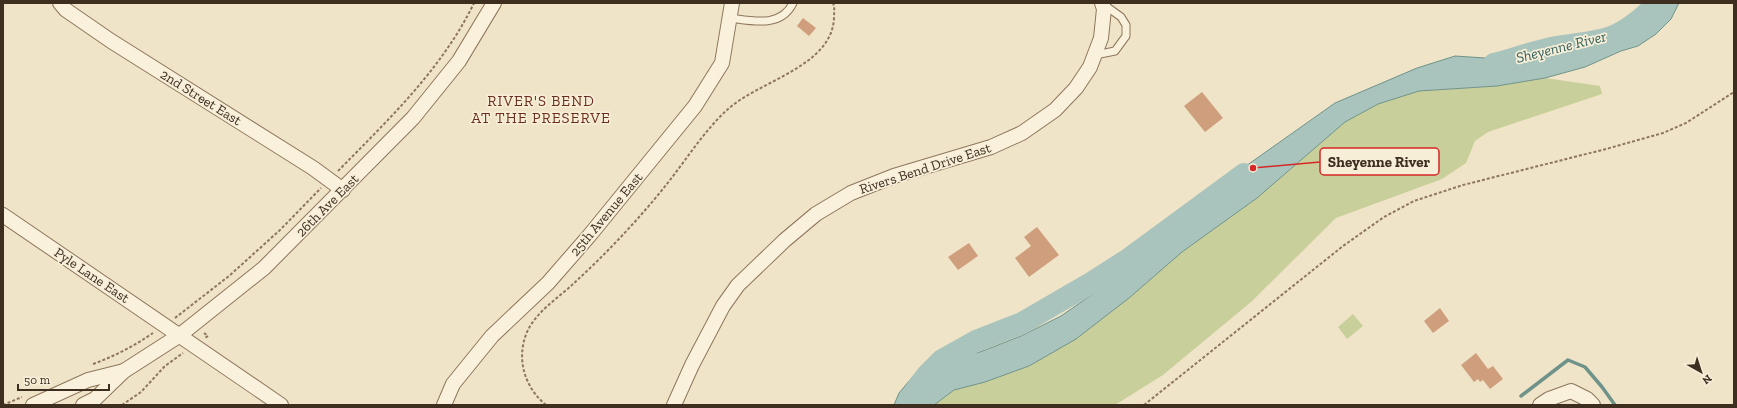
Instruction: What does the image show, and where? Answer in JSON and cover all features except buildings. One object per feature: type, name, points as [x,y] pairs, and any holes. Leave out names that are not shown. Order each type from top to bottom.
[{"type":"street","name":"2nd Street East","points":[[60,3],[66,10],[111,41],[306,164],[343,190]]},
{"type":"street","name":"26th Ave East","points":[[124,371],[180,335],[264,268],[343,190],[413,118],[459,61],[494,3]]},
{"type":"street","name":"25th Avenue East","points":[[444,405],[453,384],[492,336],[553,277],[594,230],[695,106],[722,63],[732,3]]},
{"type":"street","name":"Rivers Bend Drive East","points":[[674,405],[692,365],[723,306],[738,285],[785,240],[816,214],[851,193],[894,176],[991,147],[1022,133],[1055,110],[1076,88],[1090,67],[1101,38],[1104,9],[1102,4]]},
{"type":"street","name":"Pyle Lane East","points":[[3,215],[281,405]]},
{"type":"street","points":[[28,401],[88,380],[124,371]]},
{"type":"street","points":[[83,405],[95,399],[124,371]]},
{"type":"street","points":[[1540,405],[1549,399],[1571,390],[1587,399],[1593,405]]},
{"type":"lane","points":[[730,18],[761,22],[775,19],[789,10],[793,3]]},
{"type":"lane","points":[[1095,55],[1115,51],[1126,36],[1126,25],[1121,17],[1102,4]]},
{"type":"path","points":[[89,366],[111,358],[133,346],[165,325],[229,276],[280,230],[395,113],[418,87],[442,57],[474,3]]},
{"type":"path","points":[[546,405],[535,395],[527,381],[523,364],[524,344],[528,332],[536,318],[582,276],[635,220],[669,182],[727,110],[747,95],[812,58],[826,44],[834,27],[833,3]]},
{"type":"path","points":[[1144,405],[1343,246],[1384,217],[1414,201],[1463,186],[1663,133],[1686,123],[1734,92]]},
{"type":"path","points":[[122,405],[141,392],[165,366],[178,356]]},
{"type":"path","points":[[3,405],[28,401]]},
{"type":"green space","points":[[1545,78],[1600,86],[1602,94],[1488,132],[1475,141],[1466,163],[1442,179],[1336,218],[1251,302],[1163,375],[1115,405],[934,405],[954,390],[985,382],[1029,366],[1129,298],[1182,252],[1257,198],[1345,122],[1378,104],[1419,91],[1497,86]]},
{"type":"green space","points":[[1353,314],[1363,326],[1347,339],[1338,327]]},
{"type":"water","points":[[1649,3],[1679,3],[1671,19],[1656,34],[1638,46],[1621,51],[1585,67],[1545,78],[1497,86],[1419,91],[1378,104],[1345,122],[1257,198],[1182,252],[1129,298],[1076,339],[1029,366],[985,382],[954,390],[934,405],[894,405],[899,393],[915,374],[944,361],[980,352],[1021,336],[1061,316],[1116,278],[1207,205],[1236,173],[1335,103],[1417,68],[1455,56],[1500,59],[1547,54],[1585,45],[1614,35],[1640,18]]},
{"type":"waterway","name":"Sheyenne River","points":[[1494,64],[1556,47],[1593,42],[1612,37],[1633,24],[1658,3]]},
{"type":"waterway","name":"Sheyenne River","points":[[912,405],[918,387],[927,375],[942,360],[976,341],[1022,323],[1091,283],[1127,260],[1244,174]]},
{"type":"waterway","points":[[1521,396],[1568,360],[1585,367],[1615,405]]},
{"type":"place","name":"Sheyenne River","points":[[1253,168]]},
{"type":"district","name":"RIVER'S BEND AT THE PRESERVE","points":[[541,110]]}]
